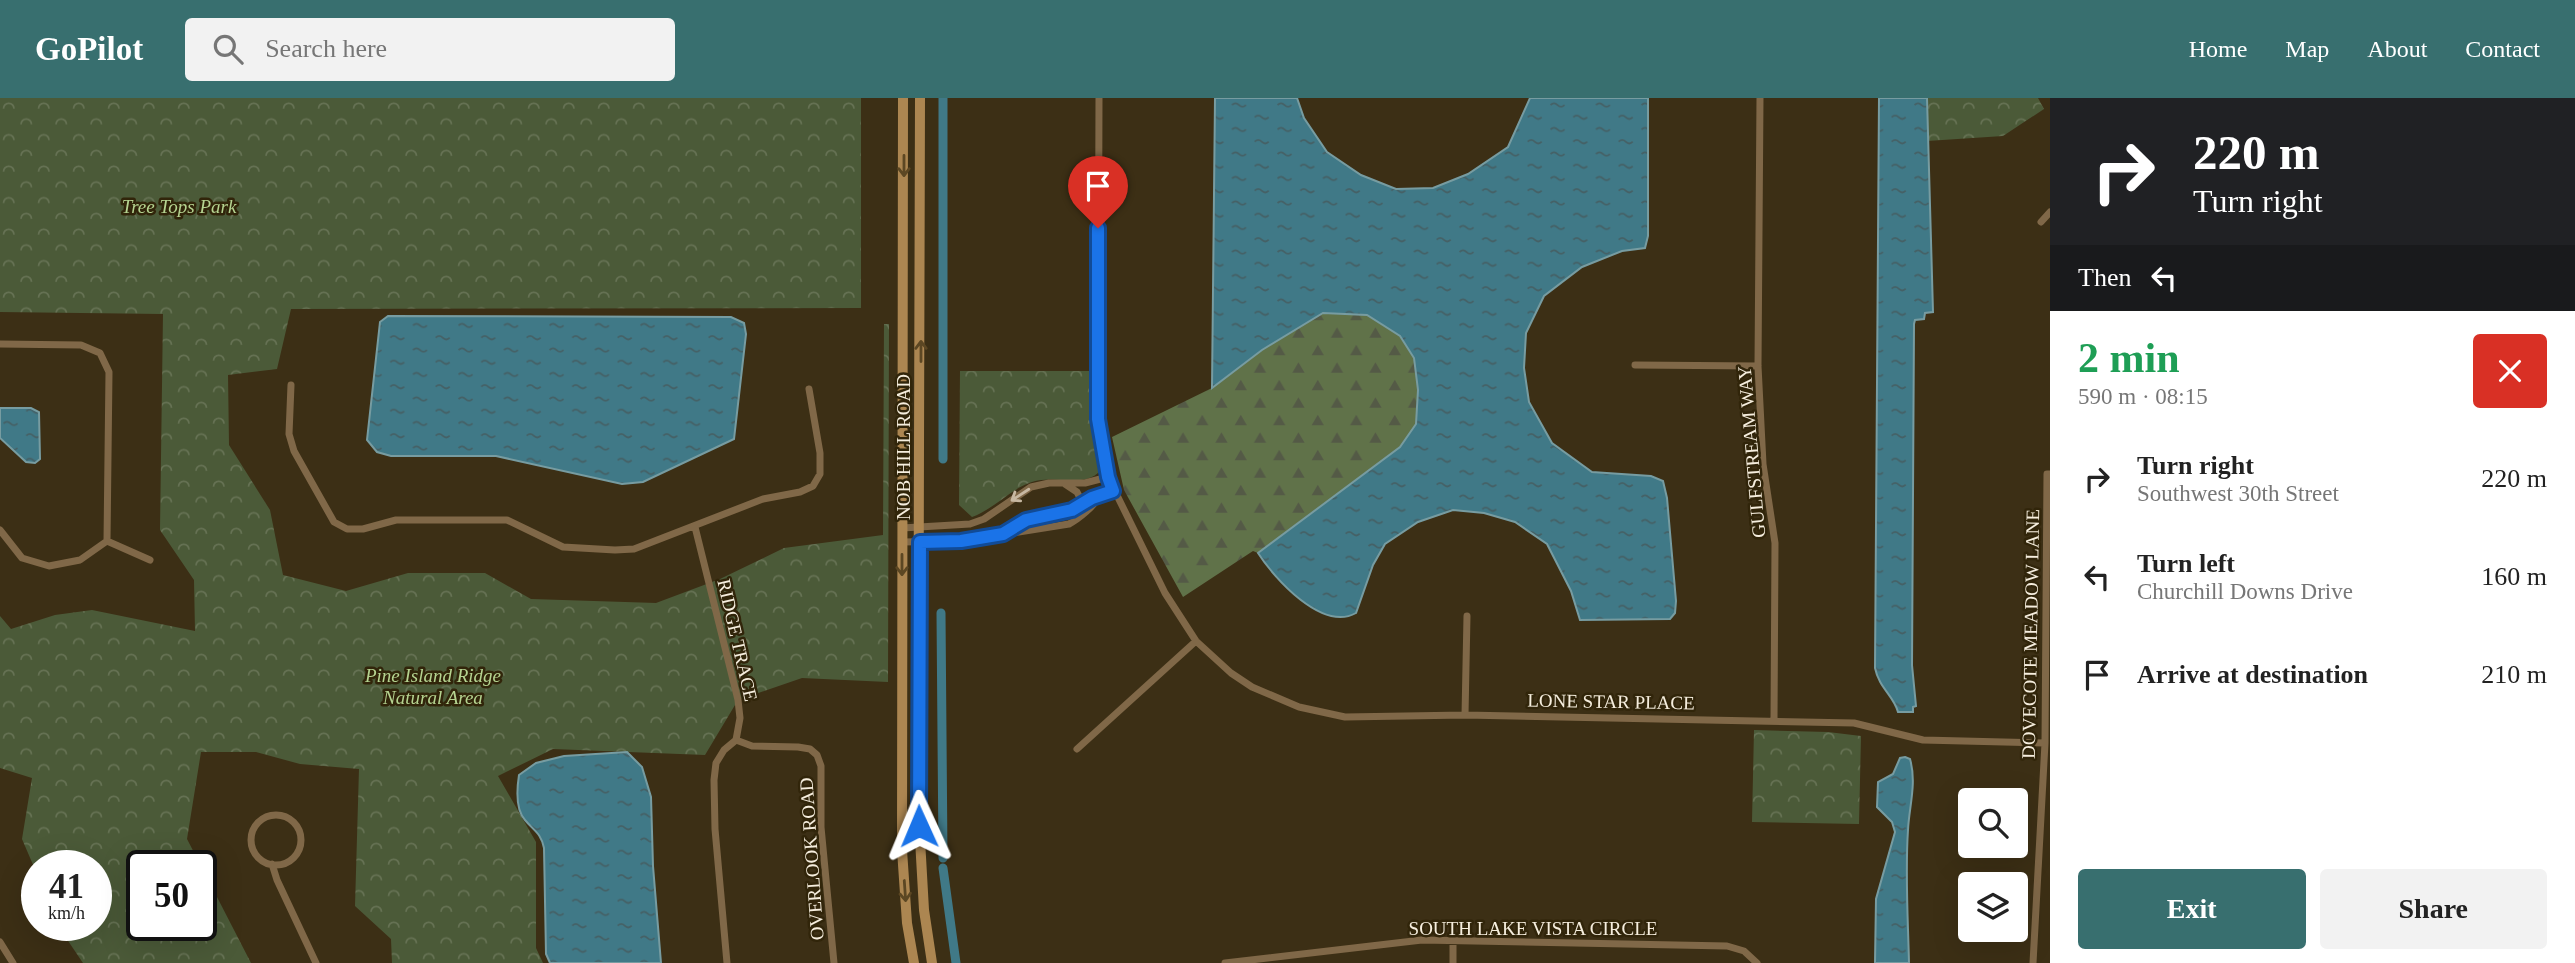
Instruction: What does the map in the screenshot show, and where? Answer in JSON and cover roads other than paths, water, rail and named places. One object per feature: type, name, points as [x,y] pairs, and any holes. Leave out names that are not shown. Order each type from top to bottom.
[{"type":"main road","name":"NOB HILL ROAD","points":[[903,98],[902,850],[907,923],[914,963]]},
{"type":"main road","name":"NOB HILL ROAD","points":[[920,98],[918,804],[921,870],[932,963]]},
{"type":"street","name":"LONE STAR PLACE","points":[[1099,98],[1098,419],[1108,477],[1166,593],[1196,641],[1231,673],[1252,687],[1300,707],[1345,717],[1465,715],[1774,720],[1854,723],[1932,741],[2045,743]]},
{"type":"street","name":"GULFSTREAM WAY","points":[[1760,98],[1758,366],[1763,464],[1775,542],[1774,720]]},
{"type":"street","points":[[2041,222],[2050,212]]},
{"type":"street","points":[[0,344],[81,345],[100,352],[109,372],[107,541]]},
{"type":"street","points":[[1635,365],[1758,366]]},
{"type":"street","points":[[291,386],[289,434],[294,452],[334,522],[347,529],[363,529],[396,520],[507,520],[563,547],[615,550],[634,549],[763,499],[800,492],[813,486],[820,474],[820,453],[809,389]]},
{"type":"street","name":"DOVECOTE MEADOW LANE","points":[[2033,963],[2045,743],[2049,474]]},
{"type":"street","points":[[902,528],[970,524],[984,519],[1031,487],[1049,483],[1085,483],[1108,477]]},
{"type":"street","points":[[902,542],[961,541],[1069,524],[1081,519],[1084,506],[1077,492],[1065,484]]},
{"type":"street","points":[[1003,534],[1026,520],[1061,514],[1096,503],[1100,497],[1113,491]]},
{"type":"street","name":"RIDGE TRACE","points":[[695,527],[738,700],[740,718],[736,740]]},
{"type":"street","points":[[0,530],[22,558],[49,566],[80,560],[107,541]]},
{"type":"street","points":[[107,541],[150,560]]},
{"type":"street","points":[[1465,715],[1466,616]]},
{"type":"street","points":[[1076,749],[1196,641]]},
{"type":"street","points":[[727,963],[715,829],[714,780],[716,763],[724,750],[736,740]]},
{"type":"street","name":"OVERLOOK ROAD","points":[[736,740],[752,746],[810,749],[817,755],[821,766],[821,827],[834,963]]},
{"type":"street","points":[[279,815],[294,822],[301,837],[300,846],[291,860],[272,864],[260,859],[255,853],[251,838],[253,830],[261,821],[279,815]]},
{"type":"street","points":[[272,864],[316,963]]},
{"type":"street","points":[[1453,940],[1453,963]]},
{"type":"street","name":"SOUTH LAKE VISTA CIRCLE","points":[[1226,963],[1335,949],[1453,940],[1727,946],[1744,951],[1756,961]]},
{"type":"street","points":[[0,943],[13,963]]},
{"type":"water","points":[[1215,98],[1297,98],[1304,118],[1327,152],[1361,175],[1396,189],[1433,188],[1468,174],[1508,147],[1530,98],[1648,98],[1648,236],[1645,248],[1622,251],[1582,267],[1544,296],[1526,333],[1524,368],[1529,402],[1552,443],[1592,472],[1651,476],[1663,481],[1667,498],[1676,601],[1675,613],[1670,619],[1580,620],[1571,591],[1547,544],[1515,522],[1484,513],[1453,510],[1418,522],[1385,544],[1373,565],[1356,613],[1343,617],[1314,609],[1300,600],[1275,576],[1258,553],[1400,447],[1416,424],[1418,390],[1414,358],[1400,336],[1367,315],[1323,313],[1262,350],[1212,388]]},
{"type":"water","points":[[1879,98],[1927,98],[1933,312],[1925,313],[1924,319],[1915,320],[1914,324],[1912,665],[1916,706],[1913,707],[1913,712],[1898,712],[1875,668]]},
{"type":"water","points":[[388,316],[731,317],[744,323],[746,334],[734,439],[643,482],[622,484],[496,456],[391,456],[377,452],[367,440],[380,322]]},
{"type":"water","points":[[0,408],[31,408],[39,412],[40,459],[35,463],[26,462],[0,438]]},
{"type":"water","points":[[627,752],[642,767],[651,797],[653,866],[661,963],[550,963],[546,954],[544,848],[539,835],[520,810],[517,792],[519,775],[536,763],[564,756]]},
{"type":"water","points":[[1900,758],[1910,759],[1913,777],[1907,863],[1909,963],[1875,963],[1876,899],[1895,832],[1892,822],[1877,807],[1878,782],[1893,774]]},
{"type":"waterway","points":[[943,98],[943,459]]},
{"type":"waterway","points":[[941,613],[943,858]]},
{"type":"waterway","points":[[943,868],[956,963]]},
{"type":"park label","name":"Tree Tops Park","points":[[179,206]]},
{"type":"park label","name":"Pine Island Ridge Natural Area","points":[[433,686]]}]
